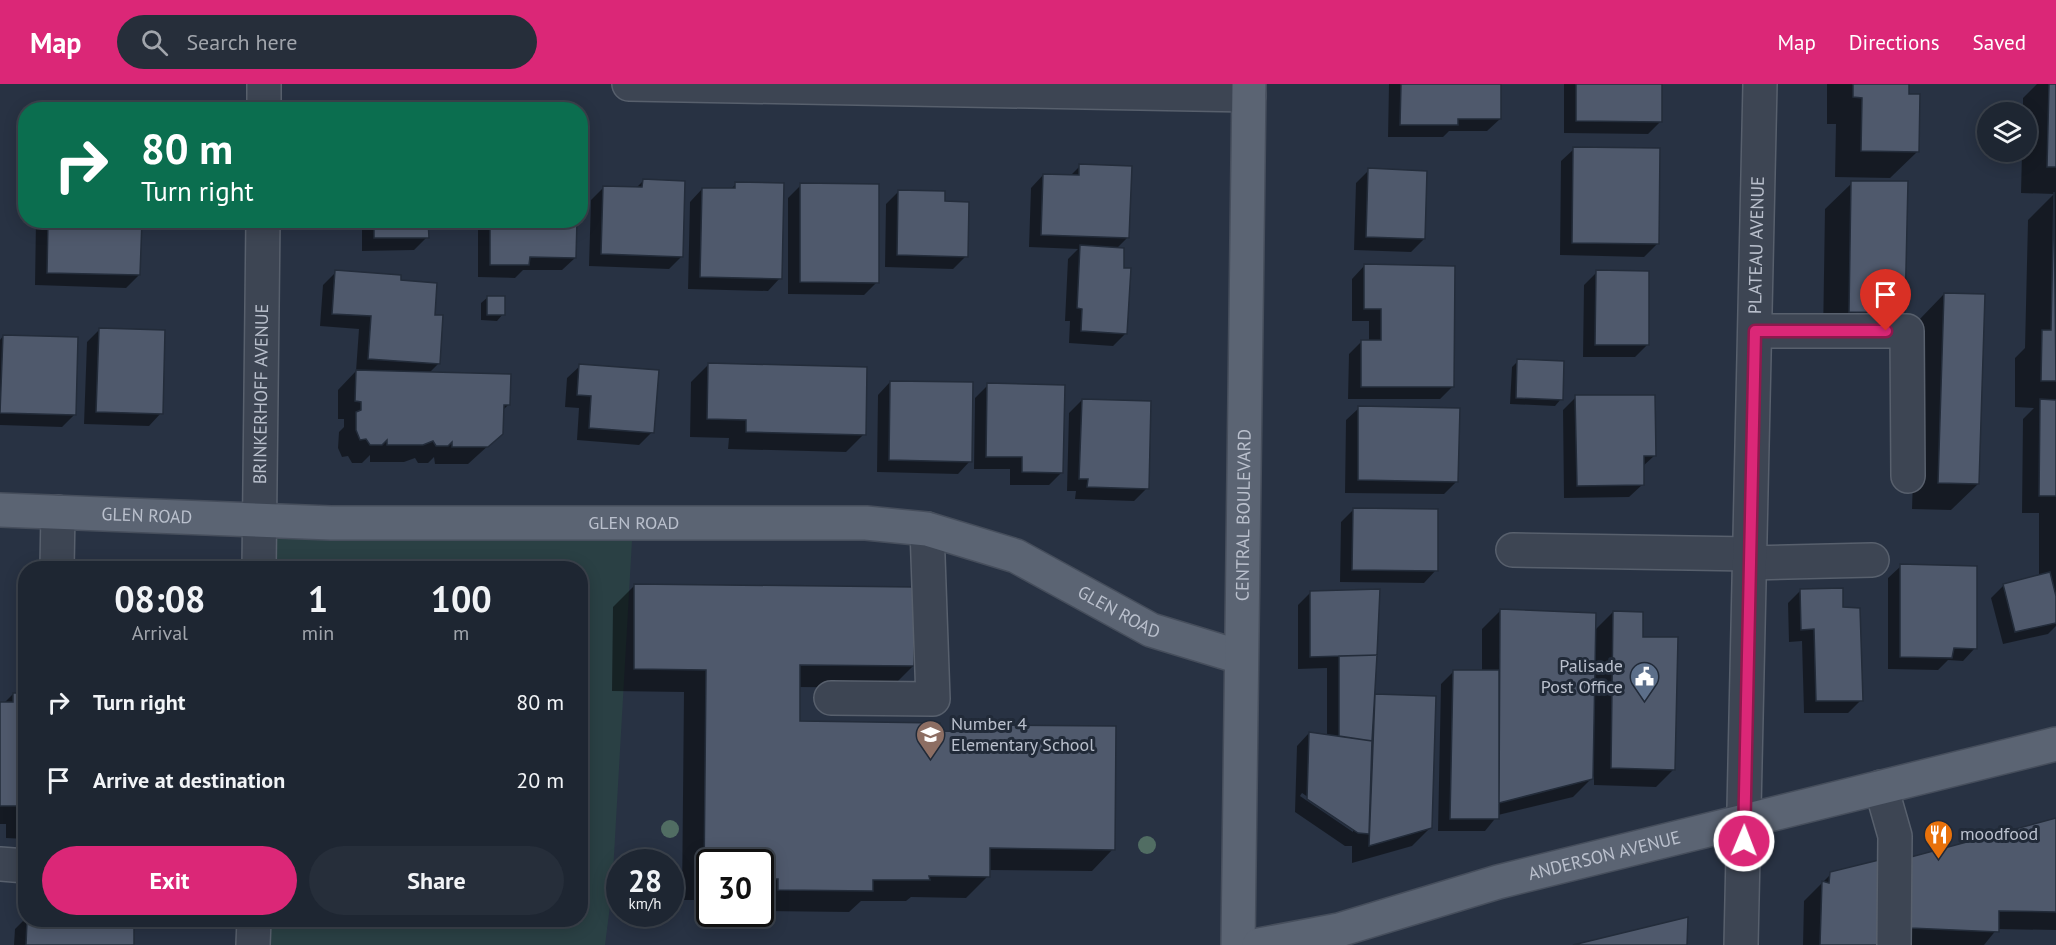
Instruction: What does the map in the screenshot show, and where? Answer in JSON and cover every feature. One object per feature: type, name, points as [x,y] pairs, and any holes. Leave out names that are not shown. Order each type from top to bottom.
[{"type":"main road","name":"CENTRAL BOULEVARD","points":[[1238,945],[1249,90]]},
{"type":"main road","name":"GLEN ROAD","points":[[0,510],[331,523],[866,523],[927,529],[1016,556],[1151,630],[1240,657]]},
{"type":"main road","name":"ANDERSON AVENUE","points":[[1259,945],[1340,937],[1498,882],[2056,744]]},
{"type":"street","points":[[264,84],[264,102]]},
{"type":"street","points":[[629,84],[1249,90]]},
{"type":"street","name":"PLATEAU AVENUE","points":[[1742,945],[1760,84]]},
{"type":"street","name":"BRINKERHOFF AVENUE","points":[[259,561],[263,228]]},
{"type":"street","points":[[1755,331],[1907,331],[1908,476]]},
{"type":"street","points":[[57,561],[58,512]]},
{"type":"street","points":[[831,698],[933,699],[927,529]]},
{"type":"street","points":[[1513,550],[1750,559],[1872,560]]},
{"type":"street","points":[[1881,787],[1894,836],[1894,945]]},
{"type":"street","points":[[0,864],[18,865]]},
{"type":"street","points":[[253,945],[254,927]]},
{"type":"green space","points":[[260,519],[633,523],[614,849],[606,849],[607,927],[605,945],[253,945],[254,927],[588,927],[588,561],[259,561]]},
{"type":"building","points":[[1401,84],[1501,84],[1501,119],[1458,119],[1458,125],[1400,125]]},
{"type":"building","points":[[1576,84],[1662,84],[1662,122],[1576,121]]},
{"type":"building","points":[[1853,84],[1909,84],[1909,94],[1920,94],[1919,152],[1861,151],[1862,98],[1853,97]]},
{"type":"building","points":[[2049,84],[2056,84],[2056,167],[2047,167]]},
{"type":"building","points":[[1573,147],[1660,148],[1659,244],[1572,243]]},
{"type":"building","points":[[1079,164],[1132,166],[1129,238],[1041,235],[1043,174],[1079,175]]},
{"type":"building","points":[[1368,168],[1427,171],[1425,239],[1366,237]]},
{"type":"building","points":[[643,179],[685,181],[683,257],[601,254],[603,186],[642,187]]},
{"type":"building","points":[[1851,181],[1908,181],[1905,313],[1849,312]]},
{"type":"building","points":[[735,182],[784,183],[782,279],[700,277],[702,188],[735,188]]},
{"type":"building","points":[[800,183],[879,184],[879,283],[800,282]]},
{"type":"building","points":[[898,190],[945,191],[945,201],[969,202],[968,257],[897,255]]},
{"type":"building","points":[[2054,192],[2056,381],[2041,381],[2042,330],[2051,330]]},
{"type":"building","points":[[48,228],[142,228],[140,275],[47,273]]},
{"type":"building","points":[[374,228],[428,228],[429,238],[374,238]]},
{"type":"building","points":[[490,228],[577,228],[576,258],[530,257],[529,265],[490,265]]},
{"type":"building","points":[[1080,245],[1124,248],[1124,268],[1131,268],[1127,334],[1081,331],[1082,309],[1077,308]]},
{"type":"building","points":[[1364,264],[1455,266],[1454,387],[1361,387],[1361,340],[1381,340],[1381,309],[1364,309]]},
{"type":"building","points":[[335,270],[401,275],[401,280],[437,283],[435,315],[443,315],[440,364],[368,359],[371,316],[332,314]]},
{"type":"building","points":[[1596,270],[1649,271],[1649,345],[1595,345]]},
{"type":"building","points":[[1944,293],[1985,294],[1979,484],[1938,483]]},
{"type":"building","points":[[487,296],[505,296],[505,315],[487,315]]},
{"type":"building","points":[[99,328],[165,330],[163,414],[96,412]]},
{"type":"building","points":[[3,335],[78,337],[76,415],[0,413]]},
{"type":"building","points":[[1517,359],[1564,361],[1563,400],[1516,398]]},
{"type":"building","points":[[708,363],[867,367],[866,435],[746,432],[746,420],[707,419]]},
{"type":"building","points":[[579,364],[659,370],[654,433],[589,428],[591,396],[577,395]]},
{"type":"building","points":[[356,370],[511,374],[510,405],[504,405],[503,434],[488,447],[452,447],[452,442],[448,446],[436,446],[433,441],[423,445],[387,445],[387,440],[382,445],[370,445],[366,439],[360,440],[356,430],[356,412],[361,410],[361,402],[355,401]]},
{"type":"building","points":[[890,381],[973,382],[972,462],[889,460]]},
{"type":"building","points":[[987,383],[1065,385],[1063,473],[1022,472],[1022,457],[986,457]]},
{"type":"building","points":[[1575,395],[1655,395],[1656,456],[1644,456],[1644,485],[1577,486]]},
{"type":"building","points":[[1082,399],[1151,401],[1149,489],[1087,487],[1088,479],[1079,479]]},
{"type":"building","points":[[2040,399],[2056,400],[2056,496],[2039,496]]},
{"type":"building","points":[[1358,406],[1460,408],[1458,482],[1358,480]]},
{"type":"building","points":[[1353,508],[1438,509],[1438,571],[1352,570]]},
{"type":"building","points":[[1900,564],[1977,566],[1977,649],[1954,648],[1952,658],[1900,657]]},
{"type":"building","points":[[2050,572],[2056,596],[2056,623],[2015,632],[2003,584]]},
{"type":"building","points":[[634,584],[915,587],[914,666],[800,665],[800,721],[940,723],[939,731],[988,732],[988,725],[1116,726],[1115,850],[990,848],[990,877],[929,876],[930,880],[873,880],[873,891],[778,890],[778,879],[774,879],[774,849],[704,849],[706,670],[634,669]]},
{"type":"building","points":[[1843,588],[1843,607],[1860,608],[1863,701],[1816,701],[1814,629],[1801,630],[1800,589]]},
{"type":"building","points":[[1380,589],[1377,655],[1310,657],[1310,591]]},
{"type":"building","points":[[1500,609],[1596,613],[1593,779],[1499,803]]},
{"type":"building","name":"Palisade Post Office","points":[[1613,611],[1643,612],[1643,637],[1678,637],[1675,770],[1611,768]]},
{"type":"building","points":[[1377,655],[1372,741],[1339,736],[1339,656]]},
{"type":"building","points":[[1453,670],[1499,670],[1499,819],[1450,819]]},
{"type":"building","points":[[13,693],[18,693],[18,806],[0,806],[0,702],[13,702]]},
{"type":"building","points":[[1375,694],[1436,696],[1432,828],[1369,846]]},
{"type":"building","points":[[1309,732],[1372,741],[1369,834],[1358,833],[1307,799]]},
{"type":"building","points":[[2056,818],[2056,912],[1999,911],[1999,932],[1910,928],[1907,858]]},
{"type":"building","points":[[1883,859],[1883,945],[1820,945],[1822,881],[1829,883],[1830,872]]},
{"type":"building","points":[[1688,917],[1687,945],[1573,945]]},
{"type":"building","points":[[27,927],[134,927],[134,945],[26,945]]},
{"type":"place","name":"Palisade Post Office","points":[[1644,702]]},
{"type":"place","name":"Number 4 Elementary School","points":[[930,760]]},
{"type":"place","name":"moodfood","points":[[1939,860]]},
{"type":"route","points":[[1744,841],[1755,331],[1886,331]]}]
